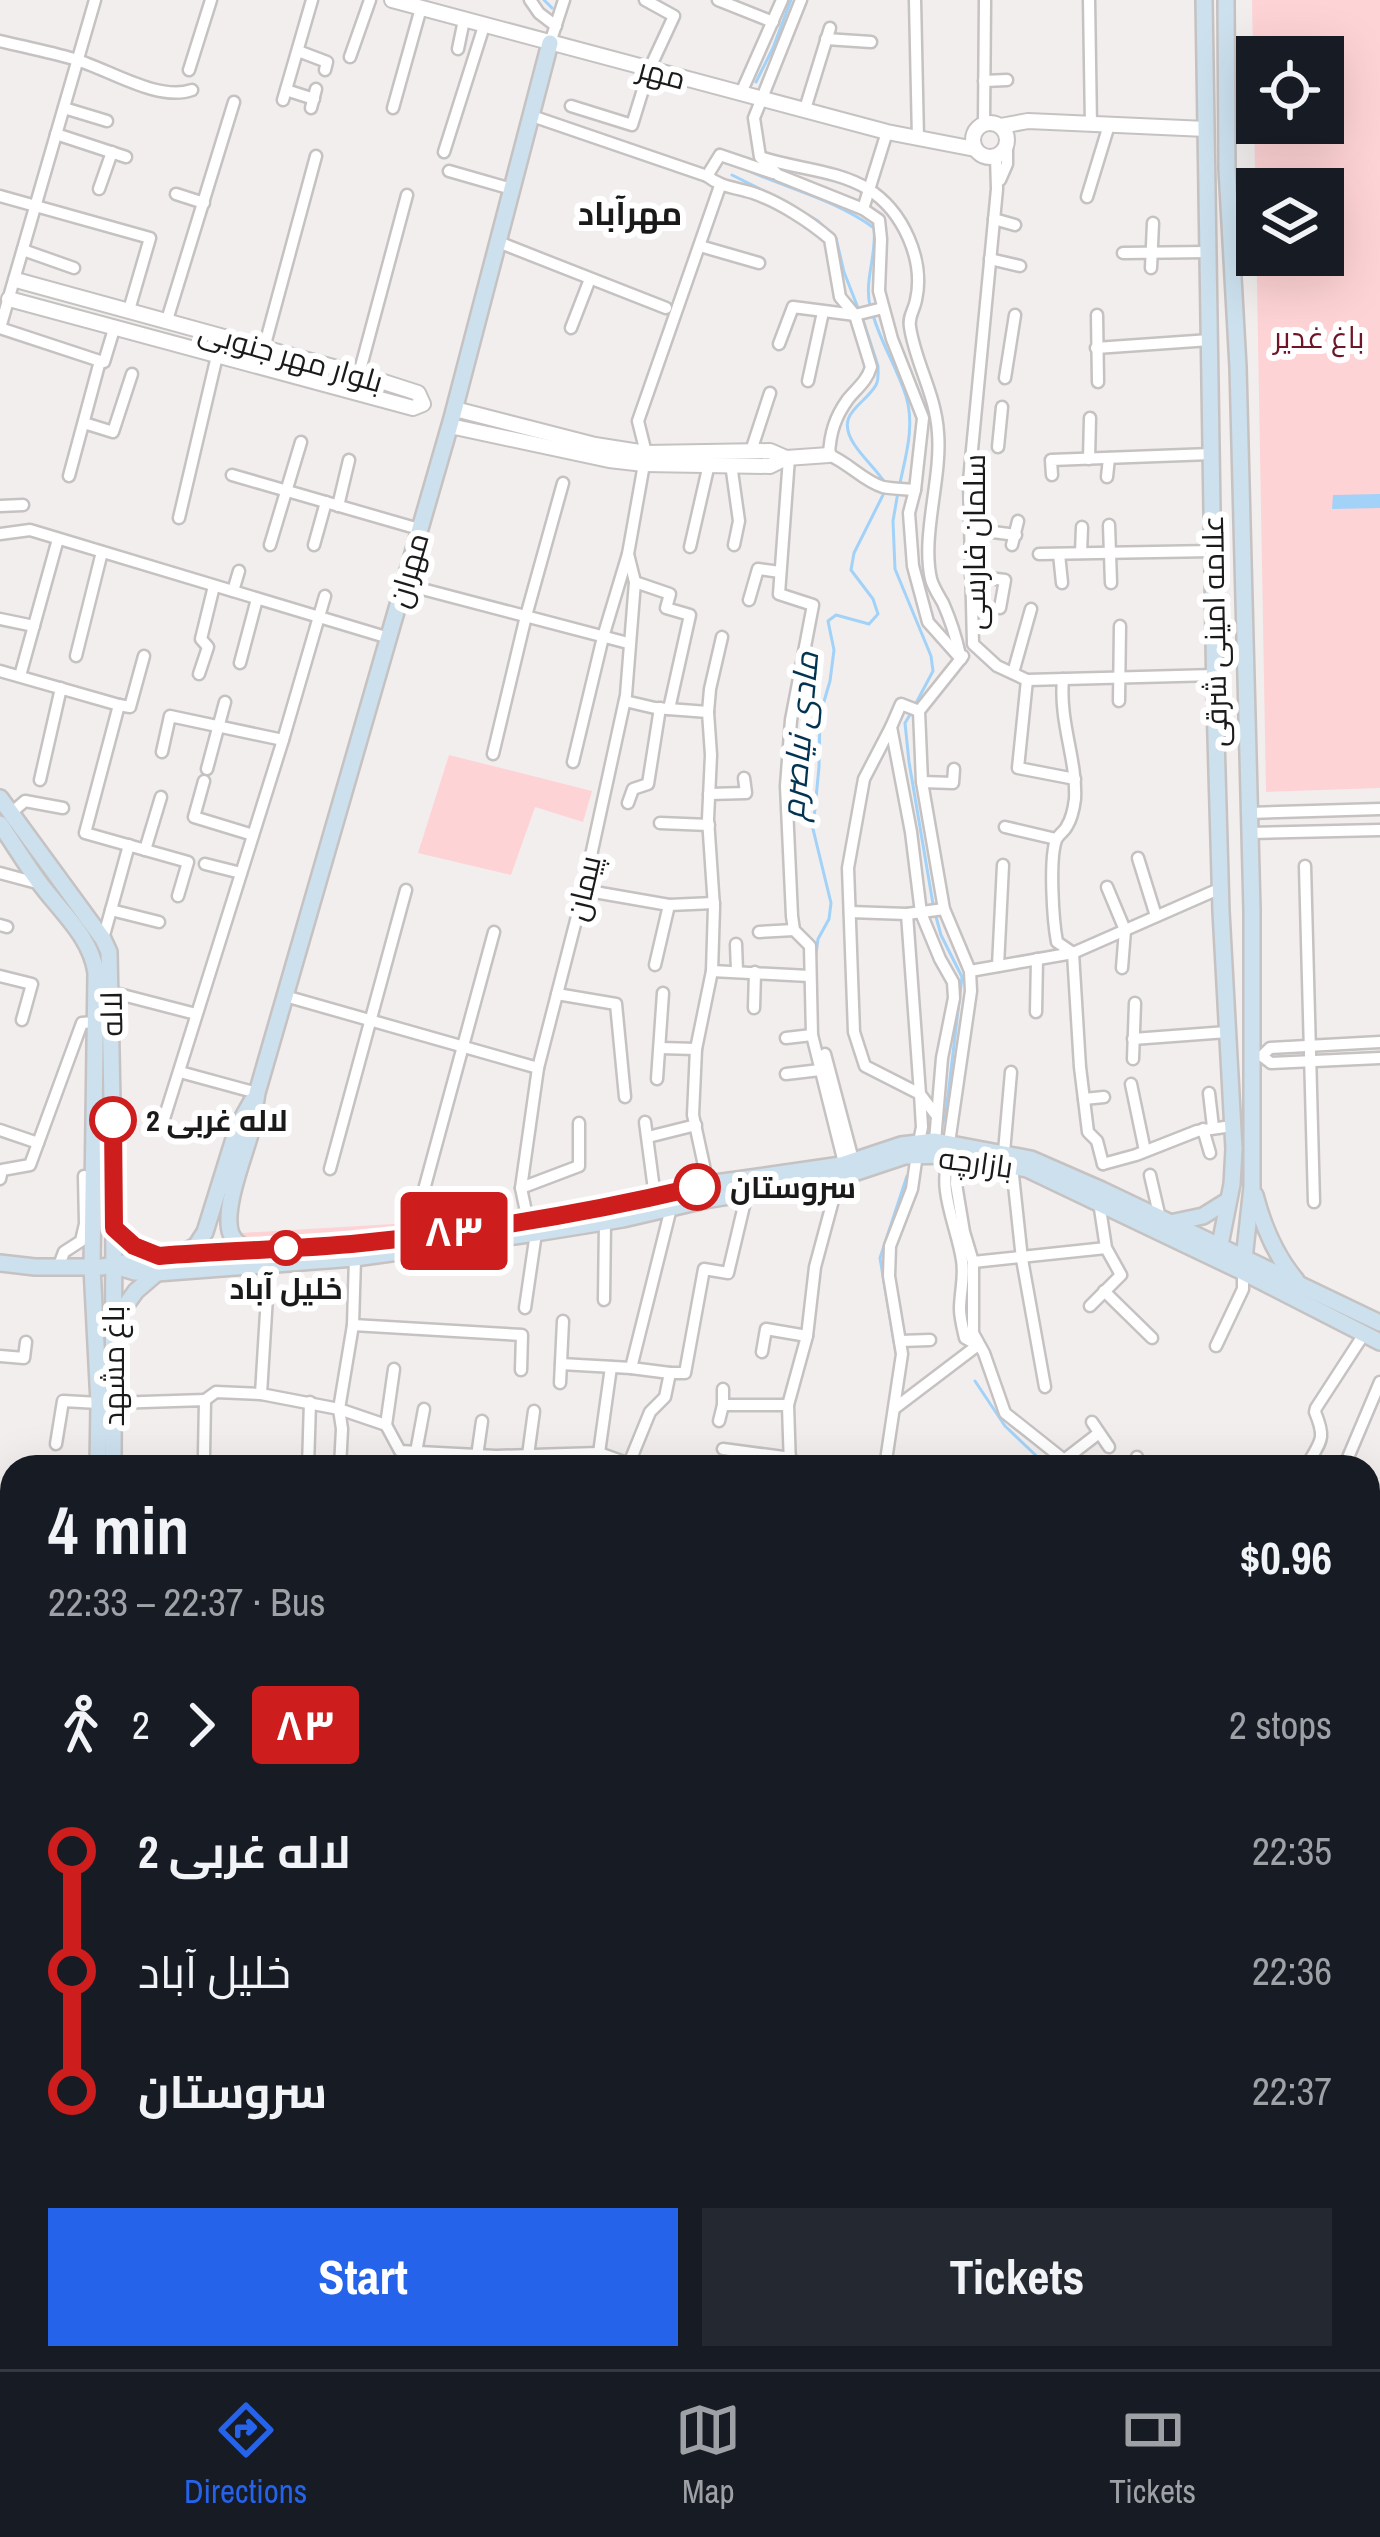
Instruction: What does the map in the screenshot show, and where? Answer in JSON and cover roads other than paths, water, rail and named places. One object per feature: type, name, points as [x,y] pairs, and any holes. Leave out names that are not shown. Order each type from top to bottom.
[{"type":"main road","name":"علامه امینی شرقی","points":[[1204,0],[1215,675],[1234,1149],[1219,1247]]},
{"type":"main road","name":"علامه امینی شرقی","points":[[1226,0],[1227,169],[1238,377],[1250,833],[1252,1184],[1243,1265]]},
{"type":"main road","name":"مهران","points":[[229,1226],[257,1094],[452,417],[550,43]]},
{"type":"main road","points":[[1211,377],[1238,377]]},
{"type":"main road","name":"لاله","points":[[0,798],[5,818],[40,883],[94,958],[89,1172],[92,1267]]},
{"type":"main road","name":"لاله","points":[[5,818],[109,952],[112,1265]]},
{"type":"main road","name":"مهران","points":[[205,1232],[238,1126],[257,1094]]},
{"type":"main road","points":[[1232,1123],[1243,1130],[1252,1124]]},
{"type":"main road","name":"بازارچه","points":[[158,1264],[355,1258],[671,1208],[844,1170],[901,1145],[1031,1159],[1096,1194],[1219,1247]]},
{"type":"main road","points":[[89,1172],[114,1167]]},
{"type":"main road","name":"بازارچه","points":[[609,1215],[708,1184],[844,1170]]},
{"type":"main road","points":[[1252,1184],[1274,1249],[1301,1287]]},
{"type":"main road","name":"بازارچه","points":[[1096,1194],[1219,1247],[1380,1342]]},
{"type":"main road","points":[[1165,1220],[1203,1216],[1227,1201]]},
{"type":"main road","points":[[229,1226],[233,1239],[256,1250]]},
{"type":"main road","name":"بازارچه","points":[[0,1263],[58,1268],[112,1265],[135,1272],[178,1254],[361,1244],[532,1227]]},
{"type":"main road","points":[[58,1268],[77,1254],[93,1228]]},
{"type":"main road","points":[[113,1323],[158,1264],[114,1228]]},
{"type":"main road","points":[[178,1254],[196,1246],[205,1232]]},
{"type":"main road","points":[[1219,1247],[1246,1239]]},
{"type":"main road","name":"باغ مشهد","points":[[100,1455],[113,1323],[112,1265]]},
{"type":"main road","name":"بازارچه","points":[[1243,1265],[1380,1322]]},
{"type":"main road","name":"باغ مشهد","points":[[92,1267],[112,1455]]},
{"type":"street","points":[[95,0],[0,328],[104,362],[114,329]]},
{"type":"street","points":[[189,70],[211,0]]},
{"type":"street","points":[[312,0],[285,95],[314,99]]},
{"type":"street","points":[[350,58],[370,0]]},
{"type":"street","name":"مهر","points":[[392,0],[886,132],[975,148],[982,155],[1003,141]]},
{"type":"street","points":[[530,0],[556,26]]},
{"type":"street","points":[[550,43],[564,0]]},
{"type":"street","points":[[571,106],[632,125],[649,70],[674,16],[645,0]]},
{"type":"street","points":[[718,0],[773,22]]},
{"type":"street","points":[[741,92],[782,0]]},
{"type":"street","points":[[778,175],[760,157],[754,118],[801,0]]},
{"type":"street","points":[[915,0],[925,140]]},
{"type":"street","points":[[975,148],[984,81],[985,0]]},
{"type":"street","points":[[1089,0],[1090,125]]},
{"type":"street","points":[[393,108],[428,6]]},
{"type":"street","points":[[458,49],[464,20]]},
{"type":"street","points":[[444,152],[484,26]]},
{"type":"street","points":[[805,109],[828,33],[871,42]]},
{"type":"street","points":[[0,40],[179,94],[192,89]]},
{"type":"street","points":[[298,51],[327,62],[325,70]]},
{"type":"street","points":[[984,81],[1007,80]]},
{"type":"street","points":[[166,320],[234,102]]},
{"type":"street","points":[[64,108],[107,121]]},
{"type":"street","points":[[532,116],[707,176],[720,186],[754,194],[830,239],[840,297],[855,315],[871,367],[830,431],[829,455]]},
{"type":"street","points":[[980,127],[993,122],[1003,141],[1028,121],[1206,129]]},
{"type":"street","points":[[1087,196],[1108,125]]},
{"type":"street","name":"مهر","points":[[925,140],[964,136],[980,127]]},
{"type":"street","points":[[863,209],[886,132]]},
{"type":"street","points":[[56,134],[126,157]]},
{"type":"street","name":"سلمان فارسی","points":[[1003,141],[969,481],[973,644],[998,666],[1027,680],[1215,675]]},
{"type":"street","points":[[99,189],[112,152]]},
{"type":"street","points":[[264,348],[316,155]]},
{"type":"street","points":[[707,176],[720,155],[863,209],[878,220],[879,291],[923,418],[909,513],[913,566],[928,622],[961,659]]},
{"type":"street","points":[[760,157],[830,174],[869,190],[913,243],[918,269],[916,301],[909,318],[939,435],[929,536],[931,580],[955,632],[961,659]]},
{"type":"street","points":[[449,171],[512,189]]},
{"type":"street","points":[[573,762],[628,554],[645,458],[638,421],[720,186]]},
{"type":"street","points":[[176,194],[204,203]]},
{"type":"street","points":[[359,374],[407,195]]},
{"type":"street","points":[[0,196],[150,238],[129,310]]},
{"type":"street","points":[[994,220],[1015,226]]},
{"type":"street","points":[[1151,268],[1153,224]]},
{"type":"street","points":[[499,242],[666,308]]},
{"type":"street","points":[[700,246],[759,263]]},
{"type":"street","points":[[23,250],[74,268]]},
{"type":"street","points":[[1124,253],[1208,252]]},
{"type":"street","points":[[990,259],[1020,266]]},
{"type":"street","points":[[571,328],[590,279]]},
{"type":"street","name":"بلوار مهر جنوبی","points":[[9,299],[413,408],[423,404],[418,393],[359,374],[16,280]]},
{"type":"street","points":[[779,344],[793,307],[855,315],[883,308]]},
{"type":"street","points":[[808,381],[824,312]]},
{"type":"street","points":[[1005,377],[1016,315]]},
{"type":"street","points":[[1097,315],[1098,382]]},
{"type":"street","points":[[1096,348],[1210,340]]},
{"type":"street","points":[[981,355],[1008,358]]},
{"type":"street","points":[[179,518],[218,356]]},
{"type":"street","points":[[293,376],[299,357]]},
{"type":"street","points":[[69,476],[100,361]]},
{"type":"street","points":[[84,423],[113,432],[132,374]]},
{"type":"street","points":[[751,451],[770,393]]},
{"type":"street","points":[[974,432],[999,441],[1002,406]]},
{"type":"street","points":[[452,417],[645,458],[770,466],[787,458],[829,455],[882,487],[915,490]]},
{"type":"street","points":[[1090,418],[1090,458]]},
{"type":"street","points":[[271,545],[301,442]]},
{"type":"street","points":[[645,458],[751,451],[770,451],[787,458]]},
{"type":"street","points":[[1052,475],[1051,460],[1211,454]]},
{"type":"street","points":[[787,458],[779,594],[813,605],[790,720],[786,786],[794,930],[809,946],[812,1035],[844,1163],[815,1267],[807,1336],[788,1405],[790,1455]]},
{"type":"street","points":[[1107,477],[1109,458]]},
{"type":"street","points":[[314,545],[349,460]]},
{"type":"street","points":[[690,547],[709,464]]},
{"type":"street","points":[[731,464],[740,521],[734,545]]},
{"type":"street","points":[[232,475],[419,529]]},
{"type":"street","points":[[493,754],[563,483]]},
{"type":"street","points":[[0,506],[23,505]]},
{"type":"street","points":[[970,529],[1014,540],[1018,521]]},
{"type":"street","points":[[1109,525],[1111,583]]},
{"type":"street","points":[[1081,553],[1082,527]]},
{"type":"street","points":[[0,534],[30,530],[389,638]]},
{"type":"street","points":[[20,676],[58,539]]},
{"type":"street","points":[[1039,554],[1213,551]]},
{"type":"street","points":[[76,656],[102,552]]},
{"type":"street","name":"پیمان","points":[[526,1308],[532,1227],[521,1188],[538,1068],[625,701],[634,582],[628,554]]},
{"type":"street","points":[[1059,554],[1062,583]]},
{"type":"street","points":[[749,600],[758,569],[780,572]]},
{"type":"street","points":[[233,592],[239,571]]},
{"type":"street","points":[[971,576],[1005,580],[1000,608]]},
{"type":"street","points":[[628,803],[633,789],[648,784],[690,615],[666,608],[670,593],[634,582]]},
{"type":"street","points":[[403,584],[628,643]]},
{"type":"street","points":[[200,674],[208,646],[201,639],[214,586]]},
{"type":"street","points":[[163,1122],[325,596]]},
{"type":"street","points":[[240,663],[257,599]]},
{"type":"street","points":[[1012,674],[1031,609]]},
{"type":"street","points":[[0,619],[34,626]]},
{"type":"street","points":[[1119,700],[1120,626]]},
{"type":"street","points":[[708,1184],[693,1115],[696,1049],[712,971],[708,712],[722,638]]},
{"type":"street","points":[[887,1455],[902,1354],[890,1246],[934,1147],[971,991],[970,971],[944,909],[922,782],[919,711],[973,644]]},
{"type":"street","points":[[0,671],[130,706],[144,656]]},
{"type":"street","points":[[1064,679],[1061,705],[1075,804],[1056,839],[1052,898],[1057,942],[1073,953]]},
{"type":"street","points":[[1027,680],[1018,768],[1075,779]]},
{"type":"street","points":[[40,780],[61,688]]},
{"type":"street","points":[[625,701],[708,712]]},
{"type":"street","points":[[225,702],[194,817],[253,835]]},
{"type":"street","points":[[919,711],[901,704],[864,779],[848,868],[854,1032],[865,1066],[920,1094],[936,1115]]},
{"type":"street","points":[[119,705],[85,833],[188,862],[178,896]]},
{"type":"street","points":[[162,752],[170,716],[283,740]]},
{"type":"street","points":[[891,727],[921,913],[953,982],[934,1147]]},
{"type":"street","points":[[922,782],[953,783],[954,770]]},
{"type":"street","points":[[710,794],[746,793],[744,778]]},
{"type":"street","points":[[145,850],[161,797]]},
{"type":"street","points":[[5,818],[25,801],[63,808]]},
{"type":"street","points":[[1249,812],[1380,809]]},
{"type":"street","points":[[659,823],[709,825]]},
{"type":"street","points":[[1004,826],[1056,839]]},
{"type":"street","points":[[1250,833],[1380,830]]},
{"type":"street","points":[[103,939],[129,845]]},
{"type":"street","points":[[1138,858],[1156,916]]},
{"type":"street","points":[[205,864],[241,873]]},
{"type":"street","points":[[998,966],[1003,865]]},
{"type":"street","points":[[1305,866],[1314,1202]]},
{"type":"street","points":[[0,873],[40,883]]},
{"type":"street","points":[[1107,887],[1125,930],[1122,968]]},
{"type":"street","points":[[970,971],[1073,953],[1221,888]]},
{"type":"street","points":[[330,1169],[406,890]]},
{"type":"street","points":[[583,890],[669,905],[714,902]]},
{"type":"street","points":[[655,965],[669,905]]},
{"type":"street","points":[[850,912],[907,914],[944,909]]},
{"type":"street","points":[[111,910],[159,922]]},
{"type":"street","points":[[907,914],[922,1126],[946,1162],[946,1186],[962,1259],[960,1307],[965,1338],[984,1352],[1005,1413],[1057,1455]]},
{"type":"street","points":[[759,932],[794,930]]},
{"type":"street","points":[[422,1196],[494,932]]},
{"type":"street","points":[[736,944],[737,971]]},
{"type":"street","points":[[1073,953],[1088,1132],[1097,1141],[1103,1164],[1096,1194],[1106,1248],[1121,1275],[1090,1306]]},
{"type":"street","points":[[1036,1012],[1037,959]]},
{"type":"street","points":[[712,971],[809,976]]},
{"type":"street","points":[[754,1008],[755,972]]},
{"type":"street","points":[[0,976],[32,984],[22,1020]]},
{"type":"street","points":[[111,992],[196,1014]]},
{"type":"street","points":[[657,1079],[663,993]]},
{"type":"street","points":[[557,994],[616,1004],[625,1097]]},
{"type":"street","points":[[285,996],[538,1068]]},
{"type":"street","points":[[1133,1059],[1135,1003]]},
{"type":"street","points":[[0,1179],[2,1170],[30,1165],[82,1023],[94,1022]]},
{"type":"street","points":[[1133,1040],[1227,1032]]},
{"type":"street","points":[[786,1039],[812,1035]]},
{"type":"street","points":[[1380,1042],[1270,1048],[1262,1056],[1271,1063],[1380,1058]]},
{"type":"street","points":[[659,1048],[696,1049]]},
{"type":"street","points":[[825,1054],[853,1160],[844,1170]]},
{"type":"street","points":[[917,1060],[942,1058]]},
{"type":"street","points":[[786,1074],[820,1070]]},
{"type":"street","points":[[180,1072],[257,1094]]},
{"type":"street","points":[[1011,1072],[1008,1159],[1045,1387]]},
{"type":"street","points":[[1131,1084],[1145,1151]]},
{"type":"street","points":[[1209,1094],[1210,1153]]},
{"type":"street","points":[[1084,1099],[1104,1097]]},
{"type":"street","points":[[646,1122],[656,1197]]},
{"type":"street","points":[[521,1188],[579,1166],[579,1123]]},
{"type":"street","points":[[1103,1164],[1232,1123]]},
{"type":"street","points":[[648,1137],[695,1125]]},
{"type":"street","points":[[0,1130],[38,1143]]},
{"type":"street","points":[[934,1147],[957,1161],[956,1184],[973,1262],[978,1346]]},
{"type":"street","points":[[58,1268],[64,1252],[81,1241],[89,1172]]},
{"type":"street","points":[[1150,1175],[1165,1220]]},
{"type":"street","points":[[561,1364],[685,1373],[704,1269],[728,1274],[746,1193]]},
{"type":"street","points":[[631,1368],[671,1208]]},
{"type":"street","points":[[604,1300],[609,1215]]},
{"type":"street","points":[[205,1232],[220,1239],[229,1226]]},
{"type":"street","points":[[973,1262],[1106,1248]]},
{"type":"street","points":[[341,1455],[339,1409],[353,1325],[355,1258]]},
{"type":"street","points":[[261,1394],[269,1264]]},
{"type":"street","points":[[1216,1346],[1244,1289],[1243,1265]]},
{"type":"street","points":[[1104,1292],[1152,1338]]},
{"type":"street","points":[[560,1384],[563,1321]]},
{"type":"street","points":[[353,1325],[522,1335],[521,1370]]},
{"type":"street","points":[[762,1352],[766,1329],[807,1336]]},
{"type":"street","points":[[1313,1455],[1323,1436],[1316,1408],[1364,1334]]},
{"type":"street","points":[[900,1341],[930,1340]]},
{"type":"street","points":[[0,1356],[24,1358],[26,1342]]},
{"type":"street","points":[[895,1408],[978,1346]]},
{"type":"street","points":[[599,1453],[611,1367]]},
{"type":"street","points":[[394,1369],[386,1425],[400,1455]]},
{"type":"street","points":[[632,1455],[650,1412],[665,1397],[670,1373]]},
{"type":"street","points":[[1349,1455],[1380,1382]]},
{"type":"street","points":[[719,1421],[722,1389]]},
{"type":"street","points":[[56,1444],[63,1401],[205,1400],[216,1392],[310,1402],[386,1425]]},
{"type":"street","points":[[204,1455],[205,1400]]},
{"type":"street","points":[[308,1455],[310,1402]]},
{"type":"street","points":[[723,1405],[788,1405]]},
{"type":"street","points":[[416,1452],[424,1409]]},
{"type":"street","points":[[534,1411],[536,1455]]},
{"type":"street","points":[[477,1455],[482,1420]]},
{"type":"street","points":[[1091,1422],[1108,1447]]},
{"type":"street","points":[[1077,1455],[1100,1433]]},
{"type":"street","points":[[723,1450],[749,1455]]},
{"type":"street","points":[[400,1451],[426,1455]]},
{"type":"street","points":[[578,1455],[604,1455]]},
{"type":"water","points":[[1380,494],[1380,508],[1332,509],[1333,495]]},
{"type":"waterway","points":[[544,0],[552,8]]},
{"type":"waterway","points":[[756,82],[791,0]]},
{"type":"waterway","points":[[742,168],[826,202],[874,228],[870,306]]},
{"type":"waterway","name":"مادی نیاصرم","points":[[732,175],[774,196]]},
{"type":"waterway","name":"مادی نیاصرم","points":[[798,209],[836,238],[858,308]]},
{"type":"waterway","points":[[873,315],[909,407],[909,440],[900,483]]},
{"type":"waterway","name":"مادی نیاصرم","points":[[815,961],[831,903],[813,829],[820,715],[834,650],[828,621],[836,615],[869,624],[878,614],[851,570],[885,483],[854,444],[847,425],[878,378],[862,317]]},
{"type":"waterway","points":[[898,492],[893,521],[895,569],[933,671],[915,705]]},
{"type":"waterway","points":[[911,713],[905,723],[909,762],[933,904]]},
{"type":"waterway","points":[[935,913],[962,977],[945,1121]]},
{"type":"waterway","points":[[896,1353],[880,1258],[907,1176]]},
{"type":"waterway","points":[[975,1381],[1005,1426],[1035,1455]]},
{"type":"place","name":"لاله غربی 2","points":[[113,1120]]},
{"type":"place","name":"سروستان","points":[[697,1187]]},
{"type":"place","name":"خلیل آباد","points":[[286,1248]]},
{"type":"district","name":"مهرآباد","points":[[630,213]]},
{"type":"park label","name":"باغ غدیر","points":[[1319,337]]}]
